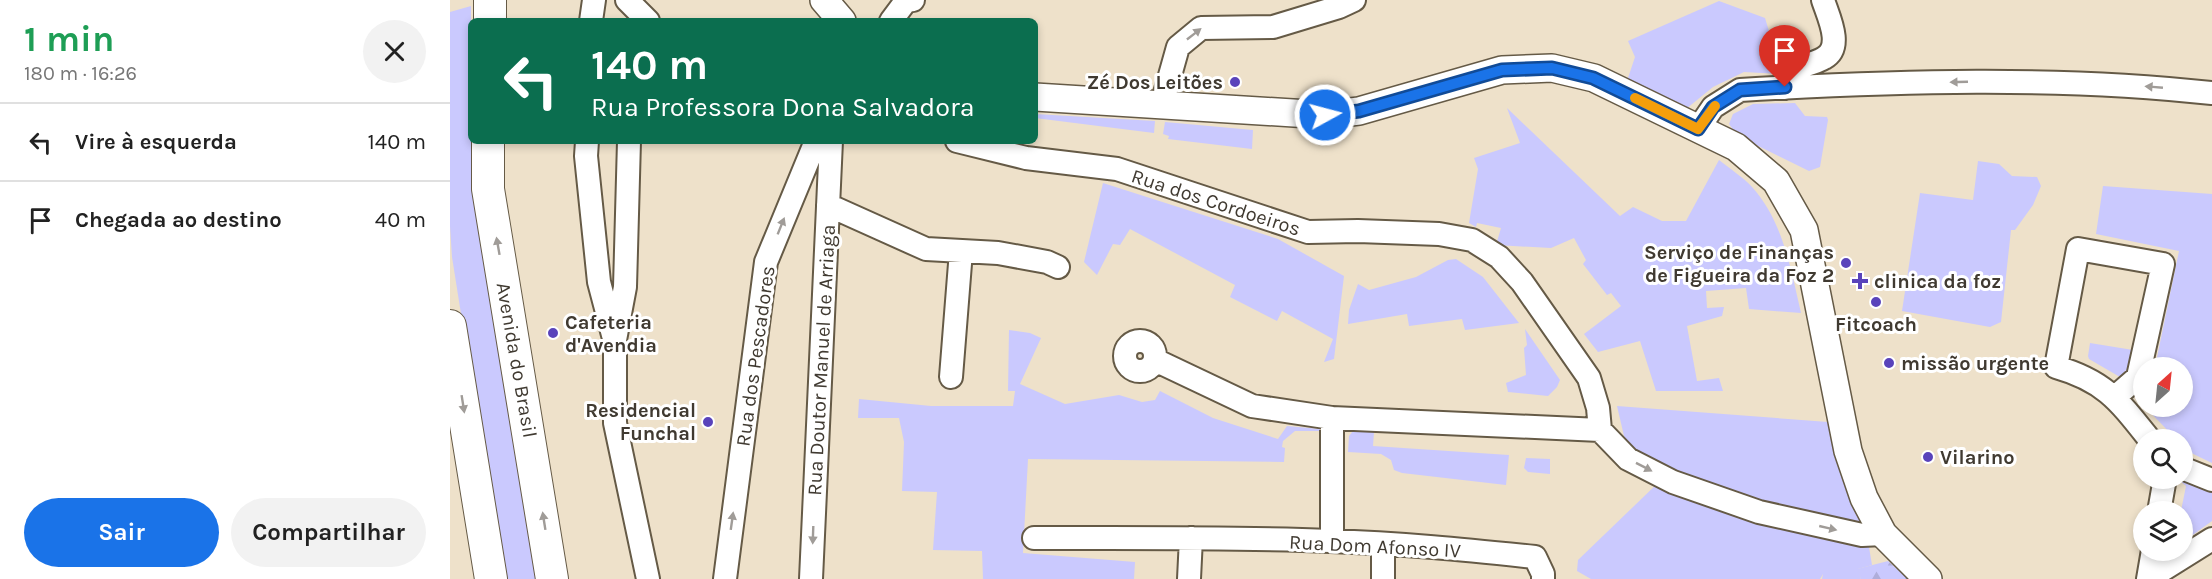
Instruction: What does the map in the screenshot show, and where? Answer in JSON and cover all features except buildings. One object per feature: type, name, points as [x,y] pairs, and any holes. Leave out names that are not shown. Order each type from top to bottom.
[{"type":"main road","points":[[490,0],[490,18]]},
{"type":"main road","name":"Avenida do Brasil","points":[[488,144],[488,189],[552,579]]},
{"type":"main road","points":[[450,326],[491,579]]},
{"type":"street","points":[[591,18],[594,0]]},
{"type":"street","points":[[627,0],[645,18]]},
{"type":"street","points":[[824,0],[840,18]]},
{"type":"street","points":[[893,18],[908,0]]},
{"type":"street","points":[[1162,104],[1178,48],[1200,28],[1273,27],[1339,7],[1354,0]]},
{"type":"street","points":[[1785,87],[1796,68],[1826,58],[1834,48],[1823,0]]},
{"type":"street","points":[[1038,97],[1325,115],[1359,111],[1502,70],[1552,68],[1593,78],[1736,147],[1776,181],[1804,230],[1848,452],[1864,498],[1882,534],[1928,579]]},
{"type":"street","points":[[1698,129],[1713,107],[1740,90],[1986,81],[2149,86],[2212,93]]},
{"type":"street","points":[[587,144],[586,156],[599,282],[615,340]]},
{"type":"street","points":[[629,144],[625,287],[615,340],[615,423],[648,579]]},
{"type":"street","name":"Rua dos Pescadores","points":[[725,579],[766,262],[815,144]]},
{"type":"street","name":"Rua Doutor Manuel de Arriaga","points":[[812,579],[815,454],[831,144]]},
{"type":"street","name":"Rua dos Cordoeiros","points":[[969,144],[1026,158],[1117,169],[1308,232],[1439,234],[1472,240],[1500,258],[1522,282],[1589,378],[1598,408],[1600,430]]},
{"type":"street","points":[[828,206],[926,249],[1018,257],[1047,262],[1058,267]]},
{"type":"street","points":[[2115,397],[2138,377],[2163,264],[2078,249],[2056,367],[2081,374],[2115,397],[2141,429]]},
{"type":"street","points":[[951,377],[961,251]]},
{"type":"street","points":[[1155,360],[1252,406],[1332,418],[1600,430],[1628,459],[1673,482],[1759,512],[1862,535],[1882,534]]},
{"type":"street","points":[[1332,418],[1332,541]]},
{"type":"street","points":[[2193,472],[2212,480]]},
{"type":"street","name":"Rua Dom Afonso IV","points":[[1034,538],[1191,538],[1383,544],[1535,557],[1544,574],[1543,579]]},
{"type":"street","points":[[1189,579],[1191,538]]},
{"type":"street","points":[[2148,579],[2212,539]]},
{"type":"street","points":[[1383,544],[1383,579]]},
{"type":"street","points":[[2148,579],[2151,561]]},
{"type":"green space","points":[[1719,1],[1765,18],[1780,67],[1780,74],[1744,72],[1713,87],[1686,109],[1627,81],[1635,57],[1628,41]]},
{"type":"green space","points":[[471,6],[471,18],[468,18],[468,144],[477,144],[540,579],[503,579],[452,257],[450,12]]},
{"type":"green space","points":[[1795,103],[1805,116],[1827,117],[1828,120],[1820,167],[1809,171],[1738,136],[1729,124],[1733,114],[1753,104]]},
{"type":"green space","points":[[1507,108],[1620,216],[1633,207],[1662,221],[1686,221],[1719,160],[1741,176],[1763,200],[1784,247],[1801,313],[1749,309],[1746,288],[1706,291],[1707,308],[1724,307],[1722,316],[1687,326],[1697,381],[1719,378],[1723,391],[1656,391],[1640,341],[1598,352],[1584,334],[1621,306],[1611,293],[1607,295],[1583,264],[1586,260],[1574,238],[1551,248],[1496,245],[1501,228],[1477,223],[1476,227],[1469,223],[1478,169],[1474,158],[1520,143]]},
{"type":"green space","points":[[1038,114],[1155,121],[1154,133],[1038,118]]},
{"type":"green space","points":[[1165,122],[1253,130],[1252,149],[1168,139],[1169,136],[1163,134]]},
{"type":"green space","points":[[1978,161],[1999,164],[2012,176],[2037,177],[2041,186],[2033,205],[2015,230],[2011,230],[2001,322],[1990,327],[1902,311],[1920,193],[1973,200]]},
{"type":"green space","points":[[1103,183],[1278,239],[1344,276],[1334,359],[1324,362],[1333,339],[1282,311],[1277,321],[1230,297],[1235,285],[1130,229],[1120,245],[1113,244],[1097,275],[1084,262]]},
{"type":"green space","points":[[2103,186],[2212,194],[2212,463],[2193,454],[2193,429],[2166,429],[2155,417],[2193,417],[2193,357],[2157,357],[2179,251],[2096,234]]},
{"type":"green space","points":[[1456,259],[1483,277],[1519,323],[1465,330],[1462,319],[1409,326],[1407,314],[1348,324],[1349,310],[1358,284],[1369,290],[1416,277],[1448,260]]},
{"type":"green space","points":[[1525,329],[1560,380],[1548,396],[1508,392],[1506,383],[1526,375]]},
{"type":"green space","points":[[1009,330],[1030,333],[1041,338],[1020,384],[1065,404],[1119,395],[1142,402],[1155,400],[1160,391],[1213,418],[1278,439],[1287,426],[1320,429],[1320,431],[1295,431],[1283,441],[1284,462],[1028,459],[1023,553],[1135,562],[1134,579],[983,579],[982,551],[933,550],[937,492],[902,491],[904,442],[899,418],[858,418],[859,399],[931,406],[1013,406],[1015,391],[1008,391]]},
{"type":"green space","points":[[2090,343],[2133,350],[2129,367],[2120,377],[2089,359]]},
{"type":"green space","points":[[1617,406],[1828,422],[1861,525],[1797,515],[1639,458],[1624,436]]},
{"type":"green space","points":[[1353,431],[1374,432],[1373,446],[1509,455],[1506,485],[1402,473],[1394,470],[1391,460],[1381,454],[1348,452],[1349,436]]},
{"type":"green space","points":[[1526,458],[1550,459],[1550,474],[1528,472],[1524,468]]},
{"type":"green space","points":[[1660,481],[1868,541],[1872,565],[1858,569],[1861,579],[1822,579],[1823,574],[1820,579],[1591,579],[1577,571],[1578,560]]},
{"type":"green space","points":[[2193,482],[2212,485],[2212,521],[2193,535],[2193,501],[2183,501],[2185,489],[2193,489]]},
{"type":"green space","points":[[1888,561],[1908,579],[1861,579],[1857,569]]},
{"type":"slow traffic","points":[[1635,98],[1698,129],[1715,106]]},
{"type":"place","name":"Zé Dos Leitões","points":[[1235,82]]},
{"type":"place","name":"Serviço de Finanças de Figueira da Foz 2","points":[[1846,263]]},
{"type":"place","name":"clinica da foz","points":[[1860,281]]},
{"type":"place","name":"Fitcoach","points":[[1876,302]]},
{"type":"place","name":"Cafeteria d'Avendia","points":[[553,333]]},
{"type":"place","name":"missão urgente","points":[[1889,363]]},
{"type":"place","name":"Residencial Funchal","points":[[708,422]]},
{"type":"place","name":"Vilarino","points":[[1928,457]]},
{"type":"route","points":[[1325,115],[1359,111],[1502,70],[1552,68],[1593,78],[1698,129],[1713,107],[1740,90],[1785,87]]}]
